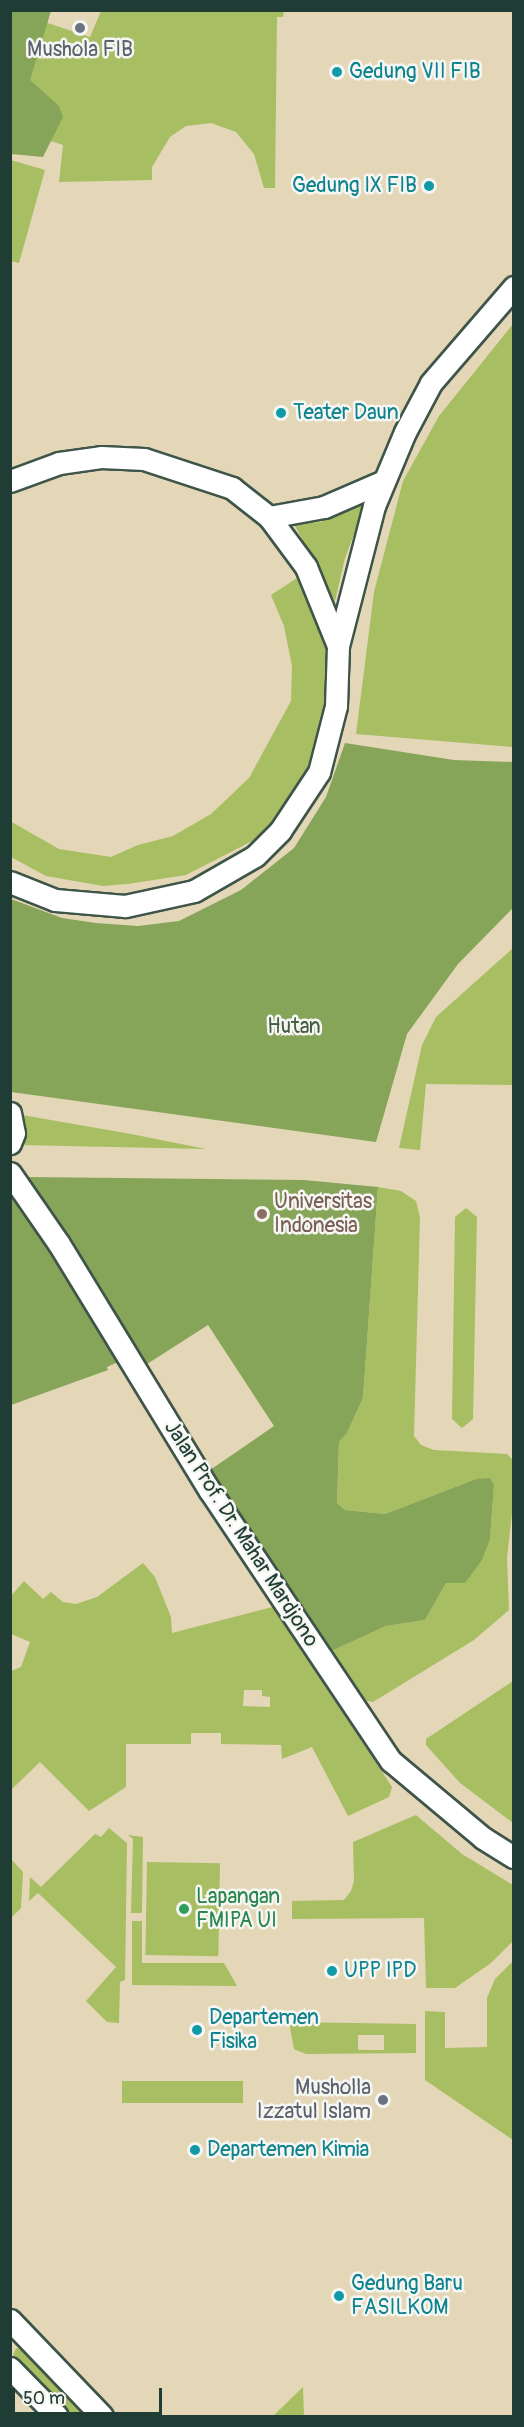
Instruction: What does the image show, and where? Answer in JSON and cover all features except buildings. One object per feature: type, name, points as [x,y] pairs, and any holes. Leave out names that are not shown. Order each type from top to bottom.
[{"type":"street","points":[[10,882],[55,900],[125,906],[194,891],[255,856],[280,831],[319,772],[336,706],[338,646],[384,481],[431,383],[513,287]]},
{"type":"street","points":[[10,481],[59,463],[101,457],[144,459],[232,488],[269,517],[306,567],[338,646]]},
{"type":"street","points":[[269,517],[324,507],[384,481]]},
{"type":"street","points":[[10,1113],[14,1133],[10,1143]]},
{"type":"street","name":"Jalan Prof. Dr. Mahar Mardjono","points":[[10,1173],[59,1244],[210,1491],[392,1761],[473,1831],[513,1857]]},
{"type":"street","points":[[11,2321],[102,2416]]},
{"type":"street","points":[[10,2368],[57,2416]]},
{"type":"shaded area","name":"Universitas Indonesia","points":[[11,11],[513,11],[513,2416],[11,2416]]},
{"type":"green space","points":[[10,11],[51,11],[30,80],[59,106],[63,117],[43,157],[11,154]]},
{"type":"green space","points":[[11,11],[90,37],[101,11],[284,11],[283,17],[277,17],[275,188],[264,188],[254,154],[236,132],[211,123],[186,126],[170,137],[152,167],[152,180],[59,182],[63,145],[11,128]]},
{"type":"green space","points":[[11,160],[45,170],[19,263],[11,261]]},
{"type":"green space","points":[[513,324],[513,747],[356,734],[374,592],[403,481],[439,416]]},
{"type":"green space","points":[[366,502],[345,558],[335,601],[294,524],[321,522]]},
{"type":"green space","points":[[300,576],[317,610],[327,648],[329,679],[325,721],[300,787],[264,835],[186,875],[128,884],[103,886],[46,876],[11,857],[10,821],[59,849],[111,857],[138,845],[173,836],[211,814],[249,778],[291,701],[292,666],[284,626],[271,595]]},
{"type":"green space","name":"Hutan","points":[[345,743],[454,760],[513,762],[513,908],[458,964],[407,1034],[376,1142],[11,1092],[11,899],[62,918],[96,923],[138,926],[179,921],[241,890],[294,848],[326,797]]},
{"type":"green space","points":[[513,948],[513,1085],[426,1084],[420,1150],[399,1148],[422,1045],[436,1017]]},
{"type":"green space","points":[[22,1115],[206,1149],[20,1145],[26,1137]]},
{"type":"green space","points":[[28,1177],[304,1180],[378,1187],[363,1398],[347,1433],[339,1442],[337,1503],[345,1510],[385,1514],[476,1479],[490,1478],[494,1485],[490,1539],[482,1560],[465,1583],[446,1583],[425,1620],[386,1626],[327,1653],[210,1470],[274,1426],[208,1325],[144,1366]]},
{"type":"green space","points":[[378,1187],[401,1191],[416,1201],[420,1217],[414,1436],[421,1445],[434,1450],[507,1454],[513,1460],[513,1504],[507,1558],[509,1610],[474,1640],[373,1702],[357,1699],[327,1653],[386,1626],[425,1620],[446,1583],[490,1539],[494,1485],[476,1479],[385,1514],[345,1510],[337,1503],[339,1442],[347,1433],[363,1398]]},
{"type":"green space","points":[[10,1190],[69,1275],[79,1298],[118,1362],[107,1367],[108,1370],[11,1405]]},
{"type":"green space","points":[[466,1208],[477,1217],[473,1419],[462,1428],[452,1419],[455,1217]]},
{"type":"green space","points":[[143,1563],[155,1577],[171,1617],[172,1633],[284,1604],[304,1652],[392,1787],[389,1797],[348,1816],[312,1747],[282,1759],[281,1745],[221,1744],[221,1733],[191,1733],[191,1744],[126,1744],[126,1787],[89,1811],[40,1762],[11,1790],[11,1671],[21,1667],[30,1642],[11,1634],[11,1596],[24,1581],[43,1599],[51,1592],[63,1602],[76,1604],[97,1597]],"holes":[[[244,1690],[262,1690],[262,1696],[270,1697],[270,1707],[243,1706]]]},
{"type":"green space","points":[[513,1681],[513,1823],[460,1783],[426,1745],[426,1739]]},
{"type":"green space","points":[[416,1815],[462,1854],[513,1885],[513,1941],[491,1963],[455,1988],[426,1988],[424,1918],[292,1919],[292,1901],[344,1900],[351,1891],[354,1881],[353,1842]]},
{"type":"green space","points":[[109,1828],[127,1843],[125,1980],[120,1982],[119,2023],[107,2022],[86,2001],[116,1967],[38,1893],[29,1901],[30,1877],[41,1887],[95,1834],[101,1837]]},
{"type":"green space","points":[[128,1835],[143,1837],[142,1913],[131,1913],[133,1839]]},
{"type":"green space","points":[[11,1859],[23,1872],[21,1908],[11,1918]]},
{"type":"green space","name":"Lapangan FMIPA UI","points":[[147,1862],[220,1863],[218,1956],[145,1955]]},
{"type":"green space","points":[[132,1921],[142,1921],[142,1963],[224,1963],[237,1986],[132,1985]]},
{"type":"green space","points":[[513,1961],[513,2140],[425,2080],[425,2011],[445,2012],[445,2048],[487,2047],[487,1998],[495,1979]]},
{"type":"green space","points":[[289,2022],[416,2024],[416,2053],[306,2054],[294,2049]],"holes":[[[358,2035],[384,2035],[384,2050],[358,2050]]]},
{"type":"green space","points":[[122,2081],[243,2081],[243,2103],[122,2103]]},
{"type":"green space","points":[[16,2348],[20,2349],[84,2416],[67,2416],[12,2358]]},
{"type":"green space","points":[[303,2387],[304,2416],[273,2416]]},
{"type":"place","name":"Mushola FIB","points":[[80,28]]},
{"type":"place","name":"Gedung VII FIB","points":[[337,72]]},
{"type":"place","name":"Gedung IX FIB","points":[[429,186]]},
{"type":"place","name":"Teater Daun","points":[[281,413]]},
{"type":"place","name":"Universitas Indonesia","points":[[262,1214]]},
{"type":"place","name":"Lapangan FMIPA UI","points":[[184,1909]]},
{"type":"place","name":"UPP IPD","points":[[332,1971]]},
{"type":"place","name":"Departemen Fisika","points":[[197,2030]]},
{"type":"place","name":"Musholla Izzatul Islam","points":[[383,2100]]},
{"type":"place","name":"Departemen Kimia","points":[[195,2150]]},
{"type":"place","name":"Gedung Baru FASILKOM","points":[[339,2296]]}]
